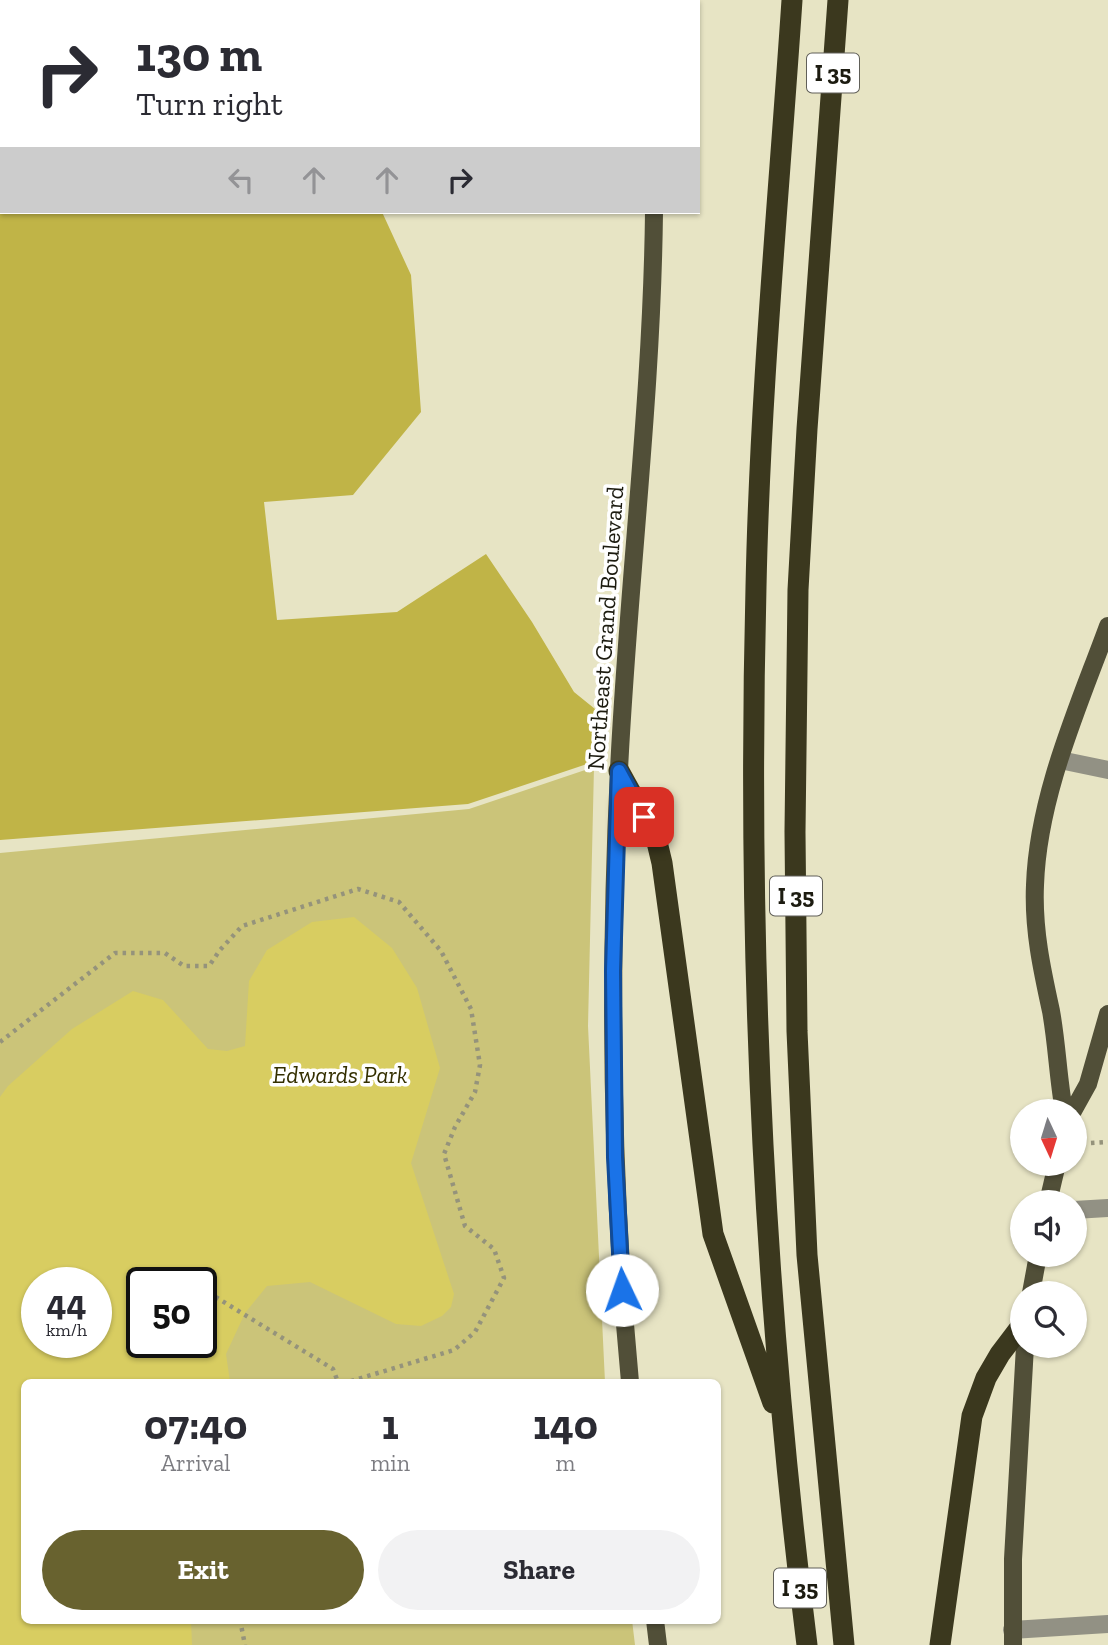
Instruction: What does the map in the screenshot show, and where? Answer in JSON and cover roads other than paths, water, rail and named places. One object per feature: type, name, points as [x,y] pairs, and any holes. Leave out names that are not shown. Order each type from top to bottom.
[{"type":"highway","name":"I 35","points":[[792,0],[764,407],[757,556],[752,837],[757,1036],[782,1427],[807,1645]]},
{"type":"highway","name":"I 35","points":[[838,0],[798,590],[795,832],[797,1031],[807,1255],[844,1645]]},
{"type":"highway","points":[[619,771],[656,838],[663,863],[713,1234],[782,1427]]},
{"type":"highway","points":[[940,1645],[972,1416],[986,1378],[1010,1343]]},
{"type":"main road","name":"Northeast Grand Boulevard","points":[[630,1379],[615,1157],[613,971],[619,771],[647,377],[654,214]]},
{"type":"main road","points":[[1062,1099],[1051,1012],[1042,979],[1036,929],[1035,885],[1043,823],[1060,760],[1108,626]]},
{"type":"main road","points":[[1080,1099],[1088,1084],[1107,1023]]},
{"type":"main road","points":[[1012,1637],[1013,1559],[1024,1358]]},
{"type":"main road","points":[[655,1624],[658,1645]]},
{"type":"street","points":[[1060,760],[1108,770]]},
{"type":"street","points":[[1087,1209],[1108,1208]]},
{"type":"street","points":[[1012,1637],[1108,1623]]},
{"type":"park label","name":"Edwards Park","points":[[340,1074]]}]
